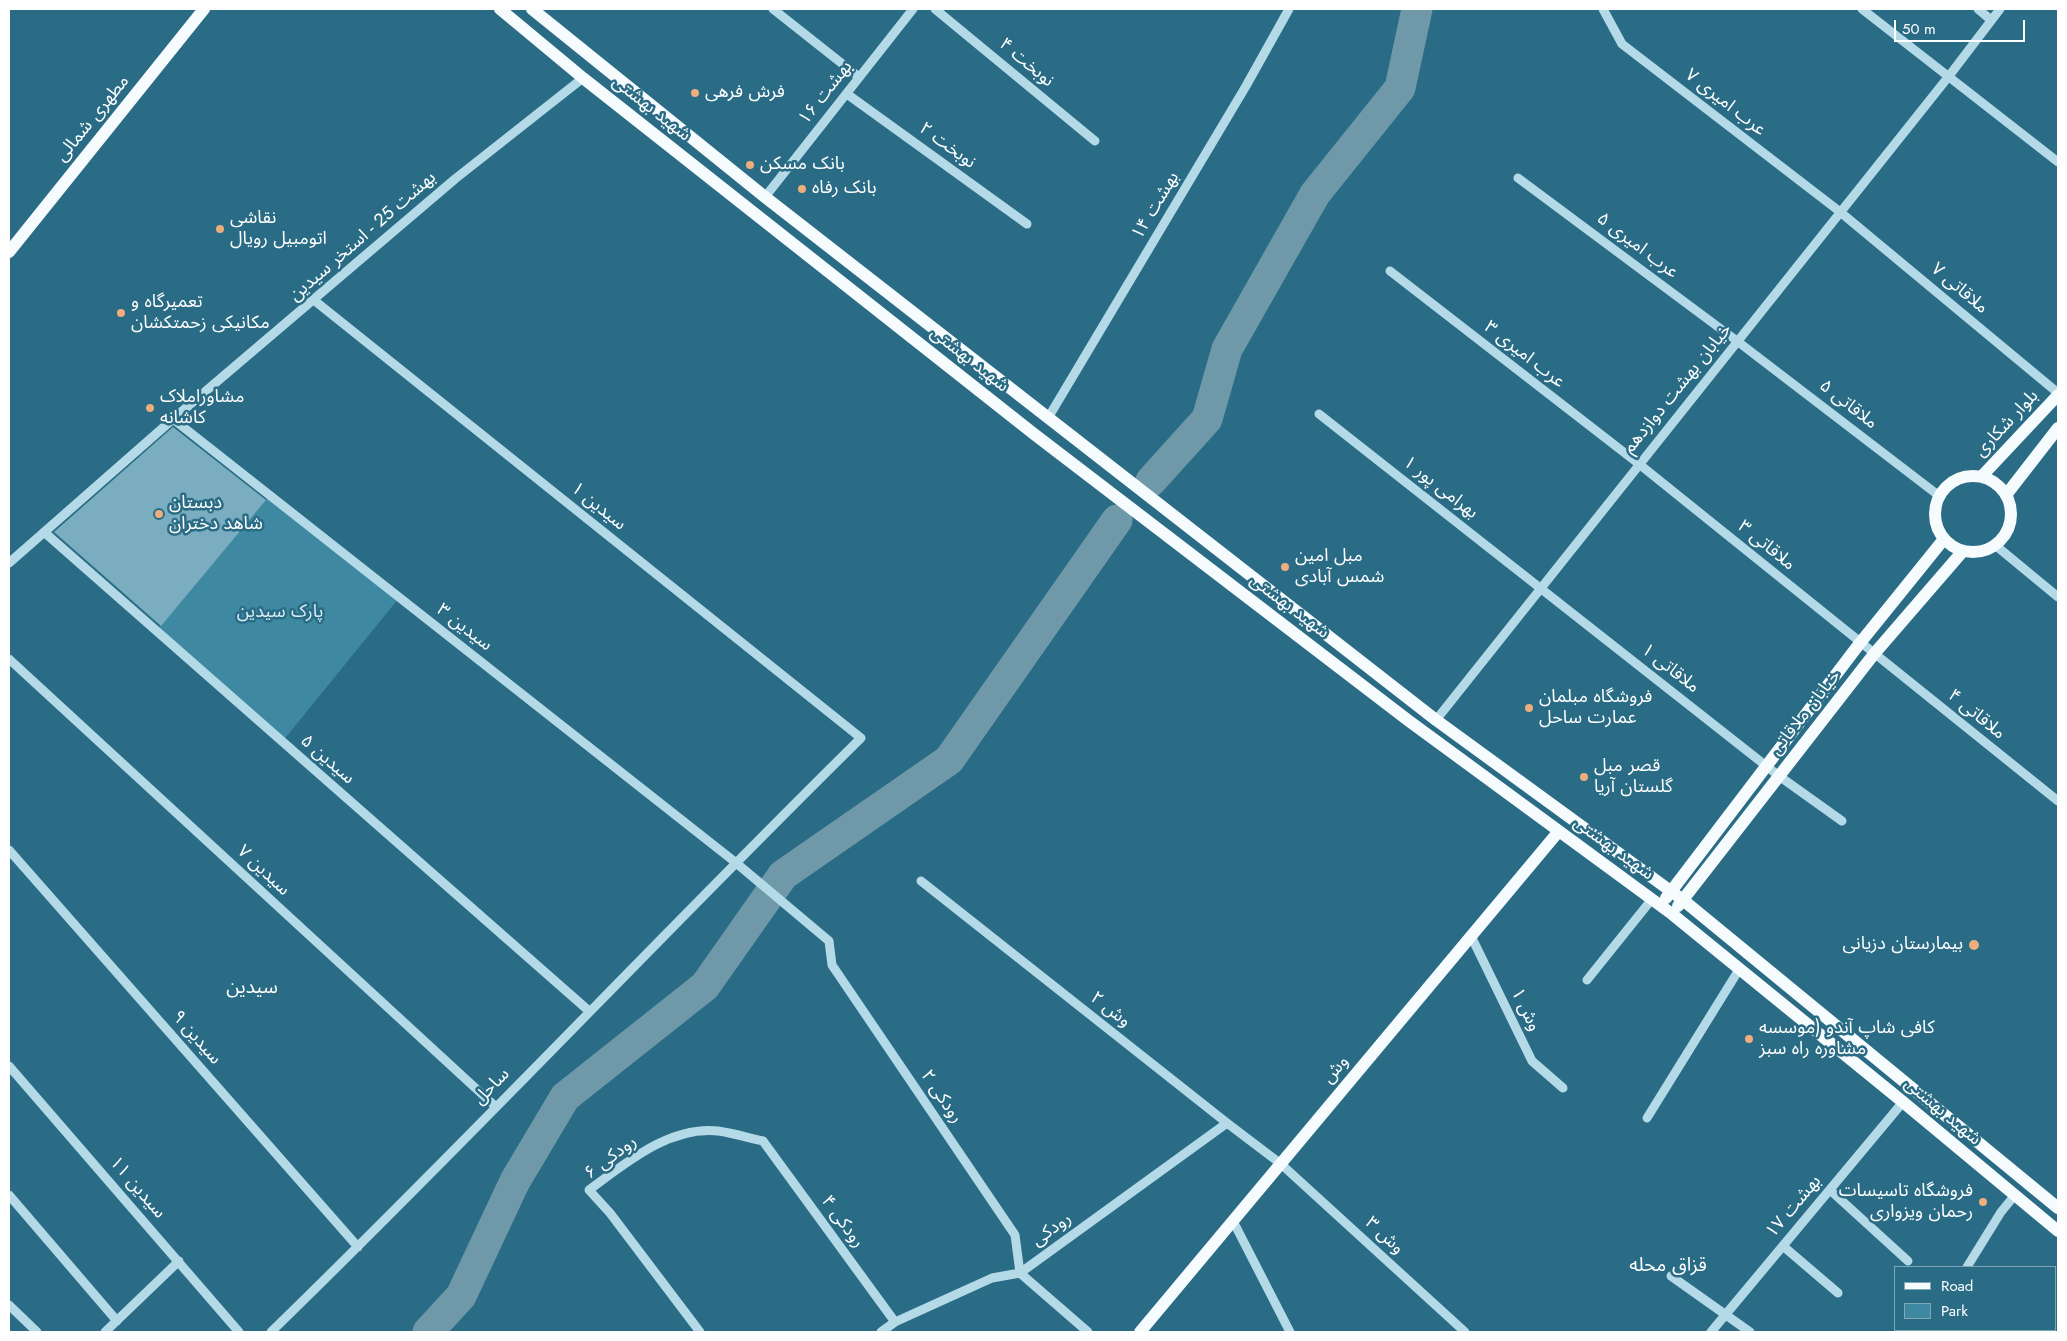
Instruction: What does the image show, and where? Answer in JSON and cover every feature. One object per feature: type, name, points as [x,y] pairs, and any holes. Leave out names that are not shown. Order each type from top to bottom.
[{"type":"main road","name":"مطهری شمالی","points":[[9,252],[204,9]]},
{"type":"main road","name":"شهید بهشتی","points":[[500,9],[583,78],[1034,434],[1409,721],[1672,914],[2058,1231]]},
{"type":"main road","name":"شهید بهشتی","points":[[532,9],[765,197],[1436,720],[1683,900],[1805,998],[2058,1208]]},
{"type":"main road","name":"بلوار شکاری","points":[[1982,476],[2058,394]]},
{"type":"main road","points":[[2006,495],[2058,428]]},
{"type":"main road","points":[[1982,476],[1998,485],[2006,495],[2011,509],[2011,521],[2003,538],[1995,545],[1978,552],[1963,551],[1939,533],[1935,518],[1938,495],[1954,480],[1982,476]]},
{"type":"main road","name":"خیابان ملاقاتی","points":[[1656,902],[1671,892],[1860,643],[1944,538]]},
{"type":"main road","name":"خیابان ملاقاتی","points":[[1672,914],[1874,654],[1963,551]]},
{"type":"main road","name":"وش","points":[[1140,1332],[1559,831]]},
{"type":"street","points":[[773,9],[860,77]]},
{"type":"street","name":"۱۶ بهشت","points":[[765,197],[913,9]]},
{"type":"street","name":"۴ نوبخت","points":[[935,9],[1096,141]]},
{"type":"street","name":"بهشت ۱۴","points":[[1048,418],[1242,94],[1289,9]]},
{"type":"street","name":"۷ عرب امیری","points":[[1603,9],[1622,44],[1839,211]]},
{"type":"street","points":[[1862,9],[2058,162]]},
{"type":"street","points":[[1978,9],[1991,20]]},
{"type":"street","name":"خیابان بهشت دوازدهم","points":[[1436,720],[1839,211],[1949,76],[2000,9]]},
{"type":"street","name":"بهشت 25 - استخر سیدین","points":[[9,562],[455,179],[583,78]]},
{"type":"street","name":"۲ نوبخت","points":[[847,94],[1028,224]]},
{"type":"street","name":"۵ عرب امیری","points":[[1518,178],[1737,341]]},
{"type":"street","name":"۷ ملاقاتی","points":[[1839,211],[2058,394]]},
{"type":"street","name":"۳ عرب امیری","points":[[1390,271],[1639,464]]},
{"type":"street","name":"سیدین ۱","points":[[314,301],[861,738]]},
{"type":"street","name":"ملاقاتی ۵","points":[[1737,341],[1938,495]]},
{"type":"street","name":"۱ بهرامی پور","points":[[1319,414],[1541,587]]},
{"type":"street","name":"سیدین ۳","points":[[173,420],[735,862],[829,941]]},
{"type":"street","name":"ملاقاتی ۳","points":[[1639,464],[1874,654]]},
{"type":"street","name":"سیدین ۵","points":[[44,532],[589,1011]]},
{"type":"street","points":[[1995,545],[2058,597]]},
{"type":"street","name":"ملاقاتی ۱","points":[[1541,587],[1766,766],[1842,821]]},
{"type":"street","name":"ملاقاتی ۴","points":[[1874,654],[2058,801]]},
{"type":"street","name":"سیدین ۷","points":[[9,659],[496,1106]]},
{"type":"street","name":"ساحل","points":[[271,1332],[358,1247],[735,862],[861,738]]},
{"type":"street","name":"۹ سیدین","points":[[9,850],[358,1247]]},
{"type":"street","name":"وش ۲","points":[[921,881],[1227,1124],[1281,1164]]},
{"type":"street","points":[[1587,980],[1656,902]]},
{"type":"street","name":"وش ۱","points":[[1471,936],[1532,1061],[1562,1088]]},
{"type":"street","name":"رودکی ۲","points":[[829,941],[832,965],[1015,1235],[1020,1274]]},
{"type":"street","points":[[1648,1118],[1740,968]]},
{"type":"street","name":"۱۱ سیدین","points":[[9,1066],[239,1332]]},
{"type":"street","name":"بهشت ۱۷","points":[[1711,1332],[1903,1102]]},
{"type":"street","name":"رودکی","points":[[881,1332],[895,1322],[992,1278],[1020,1274],[1227,1124]]},
{"type":"street","name":"رودکی ۶","points":[[700,1332],[610,1213],[589,1190],[638,1154],[678,1135],[717,1131],[763,1141]]},
{"type":"street","name":"رودکی ۴","points":[[763,1141],[895,1322]]},
{"type":"street","name":"وش ۳","points":[[1281,1164],[1465,1332]]},
{"type":"street","points":[[1830,1190],[1908,1261]]},
{"type":"street","points":[[9,1195],[117,1321]]},
{"type":"street","points":[[1968,1266],[2001,1212],[2014,1195]]},
{"type":"street","points":[[1233,1221],[1290,1332]]},
{"type":"street","points":[[1783,1246],[1838,1293]]},
{"type":"street","points":[[105,1332],[179,1261]]},
{"type":"street","points":[[1020,1274],[1088,1332]]},
{"type":"street","points":[[1671,1276],[1750,1332]]},
{"type":"street","points":[[9,1305],[37,1332]]},
{"type":"green space","name":"پارک سیدین","points":[[269,496],[399,598],[282,742],[156,631]]},
{"type":"building","name":"دبستان شاهد دختران","points":[[173,427],[266,500],[161,626],[54,532]]},
{"type":"waterway","points":[[1151,481],[1207,419],[1227,349],[1315,194],[1400,88],[1417,9]]},
{"type":"waterway","points":[[428,1332],[461,1296],[515,1181],[565,1097],[705,986],[783,875],[949,760],[1117,520]]},
{"type":"place","name":"فرش فرهی","points":[[695,93]]},
{"type":"place","name":"بانک مسکن","points":[[750,165]]},
{"type":"place","name":"بانک رفاه","points":[[802,189]]},
{"type":"place","name":"نقاشی اتومبیل رویال","points":[[220,229]]},
{"type":"place","name":"تعمیرگاه و مکانیکی زحمتکشان","points":[[121,313]]},
{"type":"place","name":"مشاوراملاک کاشانه","points":[[150,408]]},
{"type":"place","name":"دبستان شاهد دختران","points":[[159,514]]},
{"type":"place","name":"مبل امین شمس آبادی","points":[[1285,567]]},
{"type":"place","name":"فروشگاه مبلمان عمارت ساحل","points":[[1529,708]]},
{"type":"place","name":"قصر مبل گلستان آریا","points":[[1584,777]]},
{"type":"place","name":"بیمارستان دزیانی","points":[[1974,945]]},
{"type":"place","name":"کافی شاپ آندو (موسسه مشاوره راه سبز","points":[[1749,1039]]},
{"type":"place","name":"فروشگاه تاسیسات رحمان ویزواری","points":[[1983,1202]]},
{"type":"district","name":"سیدین","points":[[252,988]]},
{"type":"district","name":"قزاق محله","points":[[1668,1266]]}]
